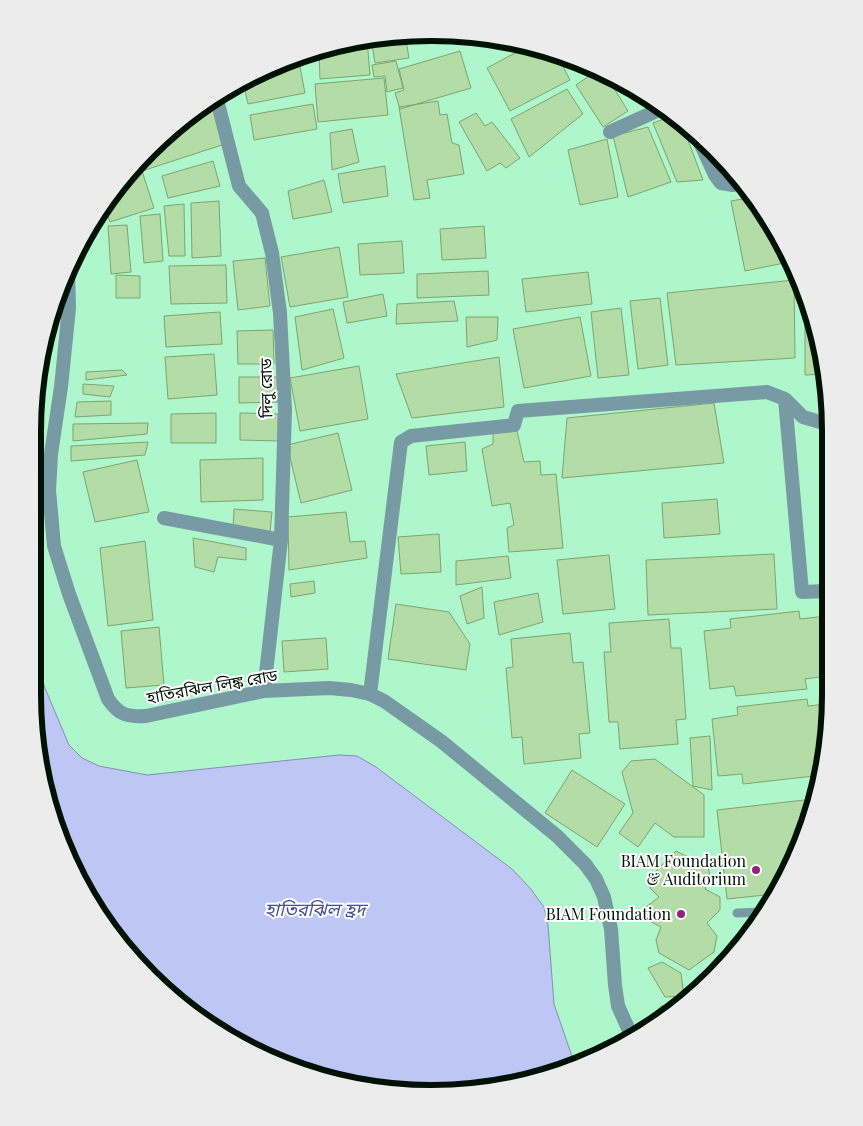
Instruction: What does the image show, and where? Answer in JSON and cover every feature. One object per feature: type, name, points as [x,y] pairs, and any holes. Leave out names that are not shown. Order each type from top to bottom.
[{"type":"street","name":"দিলু রোড","points":[[218,105],[239,186],[262,214],[272,254],[280,313],[285,410],[281,540],[264,691]]},
{"type":"street","points":[[610,132],[655,112]]},
{"type":"street","points":[[706,155],[721,183],[734,185]]},
{"type":"street","name":"হাতিরঝিল লিঙ্ক রোড","points":[[68,289],[69,308],[51,454],[49,490],[54,546],[69,594],[108,698],[115,708],[121,713],[132,717],[146,716],[264,691],[329,688],[370,694],[384,701],[441,741],[557,836],[585,864],[596,879],[604,897],[611,929],[618,1006],[629,1031]]},
{"type":"street","points":[[370,694],[401,442],[411,436],[514,425],[518,411],[767,392],[785,399],[803,417],[822,422]]},
{"type":"street","points":[[785,399],[802,592],[822,592]]},
{"type":"street","points":[[164,518],[281,540]]},
{"type":"lane","points":[[737,913],[755,912]]},
{"type":"water","name":"হাতিরঝিল হ্রদ","points":[[41,675],[69,745],[82,758],[99,766],[147,775],[339,755],[357,756],[376,767],[512,869],[530,888],[544,907],[548,925],[554,1004],[573,1058],[508,1077],[457,1084],[406,1084],[355,1077],[330,1071],[306,1064],[259,1045],[215,1019],[174,988],[138,952],[107,911],[81,867],[62,820],[49,771],[42,720]]},
{"type":"building","points":[[406,42],[409,58],[375,63],[372,46]]},
{"type":"building","points":[[368,47],[370,75],[320,79],[319,58]]},
{"type":"building","points":[[460,51],[471,88],[400,109],[395,93],[404,90],[399,69]]},
{"type":"building","points":[[518,51],[562,64],[570,80],[510,111],[487,68]]},
{"type":"building","points":[[396,61],[403,88],[387,92],[385,76],[374,77],[372,65]]},
{"type":"building","points":[[299,64],[305,93],[248,104],[245,89],[259,81]]},
{"type":"building","points":[[590,75],[604,81],[612,86],[628,111],[603,127],[576,85]]},
{"type":"building","points":[[384,78],[388,115],[318,122],[315,84]]},
{"type":"building","points":[[567,89],[583,114],[529,157],[511,119]]},
{"type":"building","points":[[438,101],[440,115],[447,114],[452,143],[459,145],[464,174],[427,180],[430,198],[414,200],[399,107]]},
{"type":"building","points":[[313,104],[317,129],[254,140],[250,115]]},
{"type":"building","points":[[213,108],[228,143],[142,171],[154,208],[110,222],[107,215],[138,174],[174,138]]},
{"type":"building","points":[[476,113],[485,126],[492,122],[520,158],[506,168],[500,163],[487,171],[459,122]]},
{"type":"building","points":[[664,119],[686,136],[703,180],[677,182],[653,123]]},
{"type":"building","points":[[648,127],[671,182],[628,197],[613,136]]},
{"type":"building","points":[[352,129],[359,162],[332,170],[330,133]]},
{"type":"building","points":[[607,139],[618,197],[580,205],[568,150]]},
{"type":"building","points":[[213,161],[220,186],[168,198],[162,176]]},
{"type":"building","points":[[385,166],[388,196],[343,203],[338,174]]},
{"type":"building","points":[[324,180],[332,212],[293,219],[288,191]]},
{"type":"building","points":[[744,199],[769,236],[784,263],[745,271],[731,201]]},
{"type":"building","points":[[219,201],[221,256],[192,258],[191,203]]},
{"type":"building","points":[[184,204],[185,256],[169,256],[164,206]]},
{"type":"building","points":[[160,214],[163,261],[144,263],[140,216]]},
{"type":"building","points":[[127,225],[131,272],[111,274],[108,226]]},
{"type":"building","points":[[484,226],[486,258],[442,260],[440,229]]},
{"type":"building","points":[[402,241],[404,273],[360,275],[358,244]]},
{"type":"building","points":[[339,247],[348,297],[290,307],[281,257]]},
{"type":"building","points":[[265,258],[270,306],[238,310],[233,261]]},
{"type":"building","points":[[226,265],[227,303],[171,304],[169,266]]},
{"type":"building","points":[[488,271],[489,295],[417,298],[417,274]]},
{"type":"building","points":[[588,272],[592,304],[526,312],[522,279]]},
{"type":"building","points":[[116,275],[140,276],[140,298],[116,298]]},
{"type":"building","points":[[791,280],[794,288],[795,358],[676,365],[667,293]]},
{"type":"building","points":[[383,294],[387,316],[347,323],[343,302]]},
{"type":"building","points":[[660,298],[668,365],[638,369],[630,301]]},
{"type":"building","points":[[454,301],[458,321],[396,324],[397,304]]},
{"type":"building","points":[[621,308],[629,375],[598,378],[591,312]]},
{"type":"building","points":[[333,309],[344,358],[302,370],[295,317]]},
{"type":"building","points":[[220,312],[222,344],[166,347],[164,316]]},
{"type":"building","points":[[466,317],[498,317],[497,340],[467,347]]},
{"type":"building","points":[[580,317],[591,376],[524,388],[513,329]]},
{"type":"building","points":[[805,320],[817,374],[805,375]]},
{"type":"building","points":[[273,330],[274,364],[238,364],[237,331]]},
{"type":"building","points":[[214,354],[217,395],[168,399],[165,357]]},
{"type":"building","points":[[499,357],[504,407],[412,418],[396,374]]},
{"type":"building","points":[[359,366],[368,419],[300,431],[290,378]]},
{"type":"building","points":[[122,370],[127,375],[86,380],[86,372]]},
{"type":"building","points":[[239,377],[277,377],[278,402],[239,403]]},
{"type":"building","points":[[83,384],[114,386],[110,397],[83,394]]},
{"type":"building","points":[[111,401],[111,415],[75,417],[77,402]]},
{"type":"building","points":[[714,403],[724,463],[562,478],[567,418]]},
{"type":"building","points":[[216,413],[216,443],[171,443],[171,414]]},
{"type":"building","points":[[240,413],[278,414],[278,441],[240,440]]},
{"type":"building","points":[[148,423],[147,434],[73,441],[73,424]]},
{"type":"building","points":[[517,431],[524,462],[540,461],[541,475],[556,474],[563,548],[509,552],[507,528],[514,525],[510,503],[492,506],[482,449],[493,444],[493,433]]},
{"type":"building","points":[[338,433],[352,490],[301,503],[287,445]]},
{"type":"building","points":[[148,442],[145,455],[71,461],[71,446]]},
{"type":"building","points":[[465,442],[467,471],[429,475],[426,446]]},
{"type":"building","points":[[263,458],[263,500],[201,502],[200,460]]},
{"type":"building","points":[[137,460],[149,512],[95,522],[83,472]]},
{"type":"building","points":[[717,499],[720,534],[664,538],[662,503]]},
{"type":"building","points":[[234,509],[272,512],[270,532],[233,529]]},
{"type":"building","points":[[346,512],[350,542],[365,541],[367,558],[289,570],[288,517]]},
{"type":"building","points":[[439,534],[441,572],[401,574],[398,537]]},
{"type":"building","points":[[193,538],[246,548],[246,560],[218,557],[214,572],[195,567]]},
{"type":"building","points":[[145,541],[153,620],[108,626],[100,548]]},
{"type":"building","points":[[774,554],[777,609],[648,615],[646,560]]},
{"type":"building","points":[[609,555],[615,609],[563,614],[557,560]]},
{"type":"building","points":[[508,556],[511,578],[456,585],[456,561]]},
{"type":"building","points":[[314,581],[315,593],[291,597],[290,584]]},
{"type":"building","points":[[482,587],[484,618],[467,624],[460,596]]},
{"type":"building","points":[[538,593],[543,622],[499,635],[494,602]]},
{"type":"building","points":[[396,604],[449,612],[470,644],[466,670],[388,659]]},
{"type":"building","points":[[799,611],[800,619],[822,617],[822,677],[805,679],[807,689],[736,696],[734,686],[710,689],[704,631],[731,628],[730,619]]},
{"type":"building","points":[[669,619],[671,648],[681,648],[686,719],[676,720],[678,744],[620,749],[618,722],[609,722],[604,652],[611,652],[609,623]]},
{"type":"building","points":[[159,627],[164,685],[126,688],[121,631]]},
{"type":"building","points":[[570,633],[573,663],[583,662],[590,733],[579,734],[581,758],[524,764],[522,737],[512,738],[506,668],[513,667],[511,639]]},
{"type":"building","points":[[326,638],[328,669],[284,672],[282,641]]},
{"type":"building","points":[[807,699],[808,706],[822,705],[813,776],[743,784],[742,774],[718,776],[712,719],[738,715],[737,707]]},
{"type":"building","points":[[710,736],[712,790],[693,786],[690,738]]},
{"type":"building","points":[[655,759],[704,795],[704,837],[674,837],[655,823],[638,847],[619,833],[633,813],[622,772],[631,761]]},
{"type":"building","points":[[572,770],[625,804],[597,847],[545,813]]},
{"type":"building","name":"BIAM Foundation & Auditorium","points":[[807,800],[792,844],[782,867],[766,895],[727,899],[717,810]]},
{"type":"building","name":"BIAM Foundation","points":[[676,851],[708,867],[710,876],[705,889],[720,897],[720,910],[707,923],[717,936],[714,952],[689,970],[659,953],[656,940],[661,927],[646,919],[646,907],[659,897],[650,888],[650,877]]},
{"type":"building","points":[[662,962],[681,973],[684,992],[679,996],[665,997],[648,968]]},
{"type":"building","points":[[661,1006],[667,1006],[656,1013],[656,1011]]},
{"type":"place","name":"BIAM Foundation & Auditorium","points":[[756,870]]},
{"type":"place","name":"BIAM Foundation","points":[[681,914]]}]
